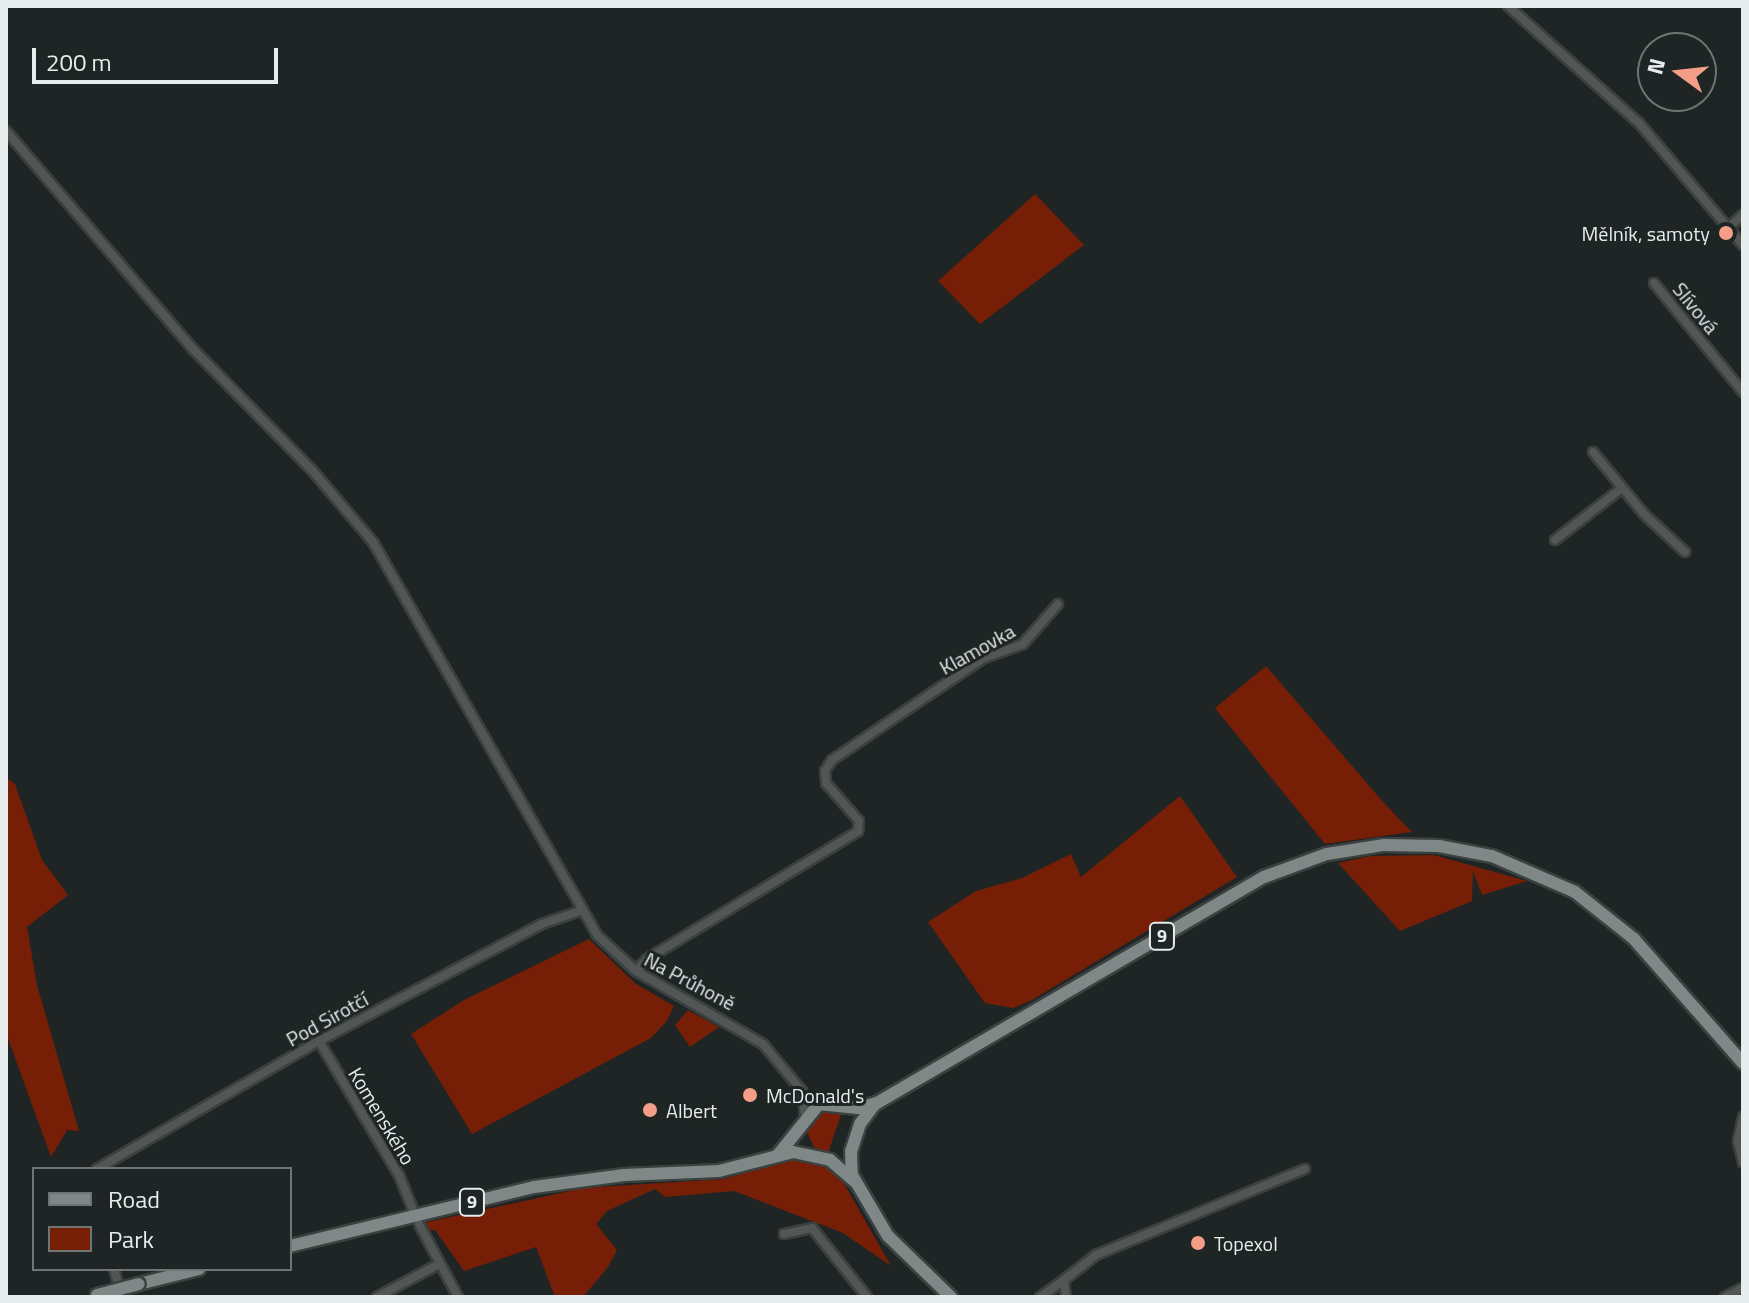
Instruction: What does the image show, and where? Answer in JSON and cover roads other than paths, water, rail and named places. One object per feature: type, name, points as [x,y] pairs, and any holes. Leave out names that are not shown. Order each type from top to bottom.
[{"type":"main road","name":"9","points":[[828,1102],[843,1106],[877,1103],[1264,877],[1327,854],[1384,845],[1439,846],[1492,856],[1575,892],[1634,939],[1738,1052],[1743,1063]]},
{"type":"main road","points":[[777,1156],[804,1121],[828,1102]]},
{"type":"main road","name":"9","points":[[292,1246],[534,1187],[602,1177],[719,1171],[777,1156],[841,1156],[853,1146],[858,1132],[877,1103]]},
{"type":"main road","points":[[843,1106],[854,1116],[858,1132]]},
{"type":"main road","points":[[804,1121],[804,1142],[854,1181]]},
{"type":"main road","points":[[853,1146],[850,1161],[854,1181],[888,1236],[951,1297]]},
{"type":"main road","points":[[93,1296],[191,1271]]},
{"type":"street","points":[[1508,6],[1639,123],[1743,245]]},
{"type":"street","name":"Na Průhoně","points":[[6,131],[192,348],[366,533],[411,601],[580,911],[607,947],[636,971],[753,1035],[798,1085],[828,1102]]},
{"type":"street","points":[[1728,228],[1743,215]]},
{"type":"street","name":"Slívová","points":[[1654,283],[1743,392]]},
{"type":"street","points":[[1593,452],[1622,488],[1685,552]]},
{"type":"street","points":[[1555,540],[1622,488]]},
{"type":"street","name":"Klamovka","points":[[636,971],[647,959],[858,831],[859,821],[830,789],[825,771],[832,760],[989,656],[1023,644],[1058,604]]},
{"type":"street","name":"Pod Sirotčí","points":[[100,1167],[319,1041],[542,924],[580,911]]},
{"type":"street","name":"Komenského","points":[[319,1041],[399,1175],[412,1208]]},
{"type":"street","name":"Na Průhoně","points":[[798,1085],[804,1121]]},
{"type":"street","points":[[1743,1117],[1738,1141],[1743,1162]]},
{"type":"street","points":[[1040,1297],[1096,1255],[1305,1169]]},
{"type":"street","points":[[419,1224],[458,1297]]},
{"type":"street","points":[[784,1234],[812,1228],[867,1297]]},
{"type":"street","points":[[383,1296],[439,1264]]},
{"type":"street","points":[[115,1271],[122,1297]]},
{"type":"street","points":[[1064,1280],[1066,1297]]},
{"type":"street","points":[[1725,1297],[1743,1288]]},
{"type":"place","name":"Mělník, samoty","points":[[1726,233]]},
{"type":"place","name":"McDonald's","points":[[750,1095]]},
{"type":"place","name":"Albert","points":[[650,1110]]},
{"type":"place","name":"Topexol","points":[[1198,1243]]}]
